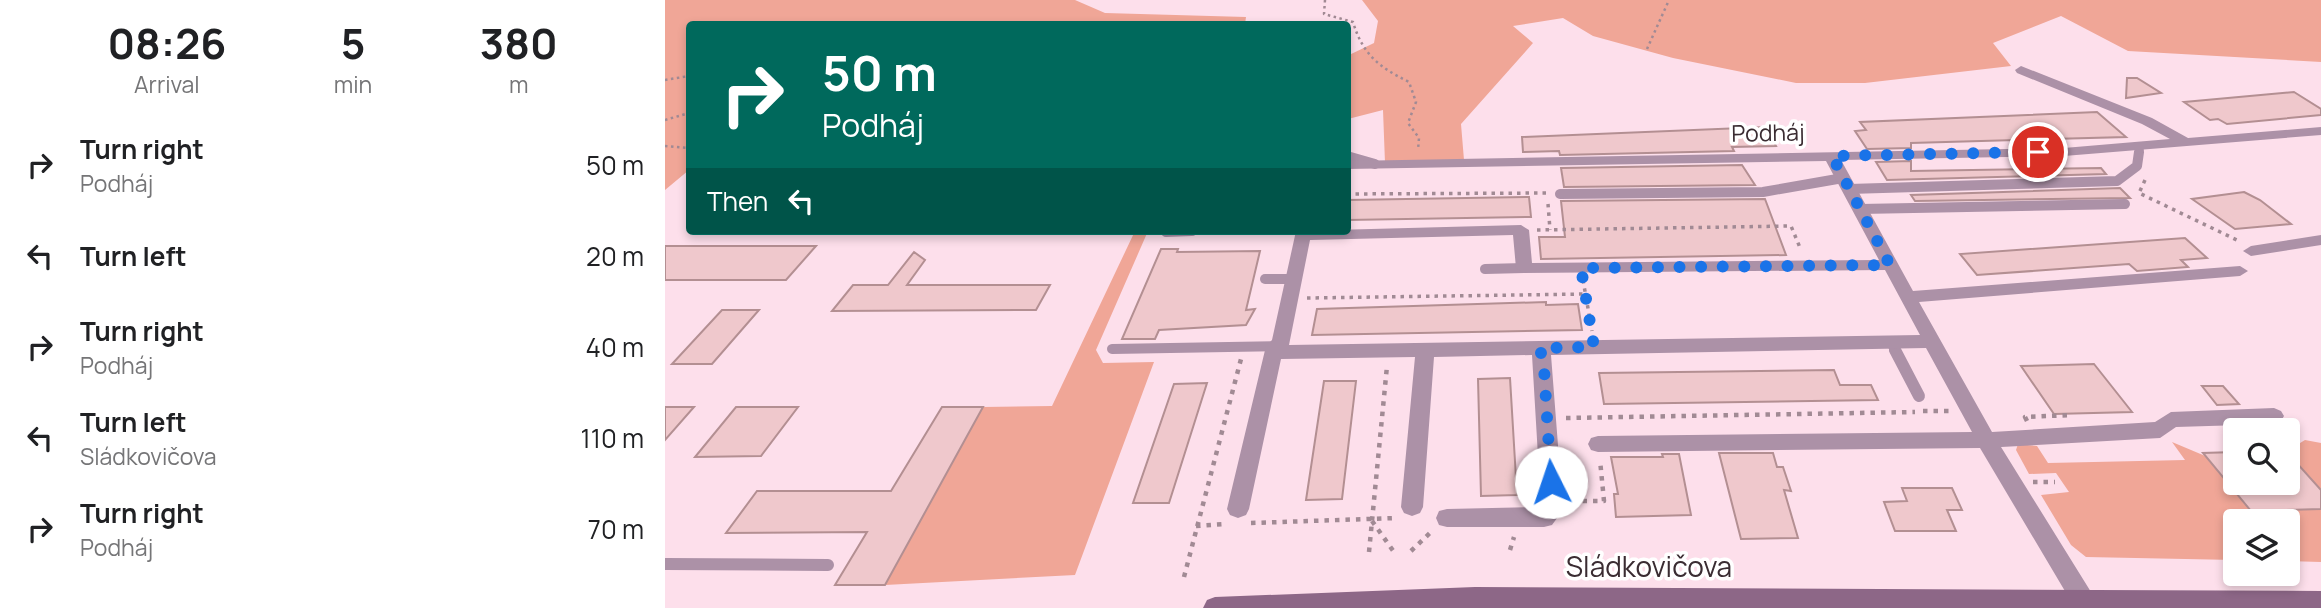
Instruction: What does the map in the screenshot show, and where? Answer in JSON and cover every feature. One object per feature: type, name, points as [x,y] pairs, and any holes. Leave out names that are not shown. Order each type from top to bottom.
[{"type":"main road","name":"Sládkovičova","points":[[1215,608],[1648,597],[2321,602]]},
{"type":"street","points":[[2021,70],[2162,128],[2188,144]]},
{"type":"street","name":"Podháj","points":[[1351,165],[2064,152],[2188,144],[2321,131]]},
{"type":"street","points":[[1832,156],[1986,440],[2083,600]]},
{"type":"street","points":[[1351,232],[1521,230],[1524,268],[1890,265]]},
{"type":"street","points":[[1240,519],[1304,235]]},
{"type":"street","points":[[2245,246],[2321,240]]},
{"type":"street","points":[[1907,297],[2239,271]]},
{"type":"street","points":[[1277,346],[1285,353],[1932,341]]},
{"type":"street","points":[[1447,518],[1544,518],[1552,510],[1540,348]]},
{"type":"street","points":[[1411,513],[1425,350]]},
{"type":"street","points":[[1598,444],[1986,440],[2159,430],[2171,420],[2274,416]]},
{"type":"lane","points":[[1560,194],[1763,192],[1846,183],[2117,181],[2137,166],[2140,147]]},
{"type":"lane","points":[[1351,157],[1380,165]]},
{"type":"lane","points":[[1860,209],[2125,204]]},
{"type":"lane","points":[[1485,269],[1524,268]]},
{"type":"lane","points":[[1265,279],[1294,279]]},
{"type":"lane","points":[[1891,342],[1919,396]]},
{"type":"lane","points":[[1112,349],[1277,346]]},
{"type":"lane","points":[[665,564],[828,565]]},
{"type":"path","points":[[1325,0],[1324,14],[1349,21]]},
{"type":"path","points":[[1647,49],[1650,37],[1662,23],[1669,0]]},
{"type":"path","points":[[1351,21],[1367,59],[1409,82],[1416,102],[1408,123],[1419,138],[1418,153],[1425,158],[1426,164]]},
{"type":"path","points":[[665,80],[686,76]]},
{"type":"path","points":[[665,120],[686,114]]},
{"type":"path","points":[[665,146],[686,148]]},
{"type":"path","points":[[2148,173],[2139,193],[2245,246]]},
{"type":"path","points":[[1351,194],[1546,191],[1550,230]]},
{"type":"path","points":[[1521,230],[1791,226],[1809,266]]},
{"type":"path","points":[[1581,268],[1594,347]]},
{"type":"path","points":[[1290,299],[1585,294]]},
{"type":"path","points":[[1184,577],[1244,347]]},
{"type":"path","points":[[1369,552],[1370,519],[1389,351]]},
{"type":"path","points":[[1547,418],[1970,411]]},
{"type":"path","points":[[1552,501],[1604,500],[1598,444]]},
{"type":"path","points":[[2031,482],[2055,482]]},
{"type":"path","points":[[1196,526],[1240,519],[1370,519],[1411,513]]},
{"type":"path","points":[[1411,551],[1447,518]]},
{"type":"path","points":[[1370,519],[1394,552]]},
{"type":"shaded area","points":[[665,0],[1075,0],[1105,13],[1246,17],[1245,21],[686,21],[686,172],[665,190]]},
{"type":"shaded area","points":[[1362,0],[2321,0],[2321,62],[2128,51],[2061,16],[1993,43],[2011,66],[1865,83],[1796,83],[1673,58],[1593,36],[1563,18],[1513,26],[1533,43],[1461,124],[1464,160],[1385,163],[1383,110],[1351,118],[1351,54],[1374,43],[1378,21]]},
{"type":"shaded area","points":[[1133,235],[1146,235],[1096,350],[1103,363],[1154,362],[1075,575],[885,585],[983,407],[1052,406]]},
{"type":"shaded area","points":[[2305,440],[2321,443],[2321,562],[2300,561],[2300,509],[2223,509],[2223,560],[2086,557],[2071,545],[2041,495],[2069,492],[2056,473],[2029,474],[2016,450],[2018,444],[2037,446],[2048,463],[2185,460],[2172,442],[2210,458],[2223,471],[2223,495],[2300,495],[2300,443]]},
{"type":"building","points":[[2127,78],[2137,78],[2161,93],[2126,98]]},
{"type":"building","points":[[2294,92],[2321,109],[2321,115],[2227,124],[2218,119],[2210,120],[2184,102]]},
{"type":"building","points":[[2097,112],[2126,137],[1911,143],[1911,148],[1867,149],[1855,131],[1866,130],[1860,122]]},
{"type":"building","points":[[1766,127],[1776,146],[1732,147],[1734,151],[1560,155],[1559,151],[1523,152],[1522,137]]},
{"type":"building","points":[[1911,161],[1911,171],[2101,168],[2106,174],[1887,180],[1876,162]]},
{"type":"building","points":[[1742,165],[1755,185],[1564,187],[1561,168]]},
{"type":"building","points":[[2120,188],[2130,198],[1915,201],[1911,195]]},
{"type":"building","points":[[2244,192],[2260,200],[2291,224],[2235,229],[2192,199]]},
{"type":"building","points":[[1529,197],[1531,217],[1351,220],[1351,200]]},
{"type":"building","points":[[1765,199],[1786,255],[1541,259],[1539,237],[1565,237],[1561,201]]},
{"type":"building","points":[[2185,238],[2207,258],[2181,260],[2188,267],[2137,271],[2129,264],[1977,275],[1960,254]]},
{"type":"building","points":[[665,246],[816,246],[786,280],[665,280]]},
{"type":"building","points":[[1161,249],[1178,249],[1177,252],[1260,251],[1246,310],[1255,309],[1246,325],[1159,330],[1155,339],[1122,339]]},
{"type":"building","points":[[914,252],[925,260],[907,285],[1050,285],[1036,310],[832,311],[853,285],[888,285]]},
{"type":"building","points":[[1546,302],[1546,305],[1578,304],[1582,330],[1312,335],[1317,309]]},
{"type":"building","points":[[722,310],[759,310],[712,364],[672,364]]},
{"type":"building","points":[[2094,364],[2132,412],[2054,414],[2021,366]]},
{"type":"building","points":[[1834,370],[1840,385],[1871,385],[1878,400],[1604,404],[1599,373]]},
{"type":"building","points":[[1510,378],[1517,495],[1481,496],[1478,379]]},
{"type":"building","points":[[1324,381],[1356,381],[1342,499],[1306,500]]},
{"type":"building","points":[[1207,383],[1169,503],[1133,503],[1174,384]]},
{"type":"building","points":[[2202,386],[2223,386],[2239,404],[2217,405]]},
{"type":"building","points":[[665,407],[694,407],[665,440]]},
{"type":"building","points":[[736,407],[798,407],[761,456],[695,457]]},
{"type":"building","points":[[942,407],[983,407],[885,585],[835,585],[867,532],[726,533],[757,491],[891,491]]},
{"type":"building","points":[[2223,452],[2223,477],[2203,453]]},
{"type":"building","points":[[1719,453],[1773,453],[1777,467],[1783,467],[1791,491],[1784,490],[1798,538],[1741,539]]},
{"type":"building","points":[[1662,454],[1679,454],[1691,515],[1616,517],[1614,494],[1618,494],[1611,457],[1663,457]]},
{"type":"building","points":[[2300,467],[2321,490],[2321,509],[2249,509],[2238,495],[2300,495]]},
{"type":"building","points":[[1902,488],[1952,488],[1962,510],[1947,510],[1956,531],[1895,531],[1884,502],[1907,501]]},
{"type":"route","points":[[1551,482],[1544,368],[1540,348],[1594,347],[1581,268],[1890,265],[1832,156],[2038,152]]}]
